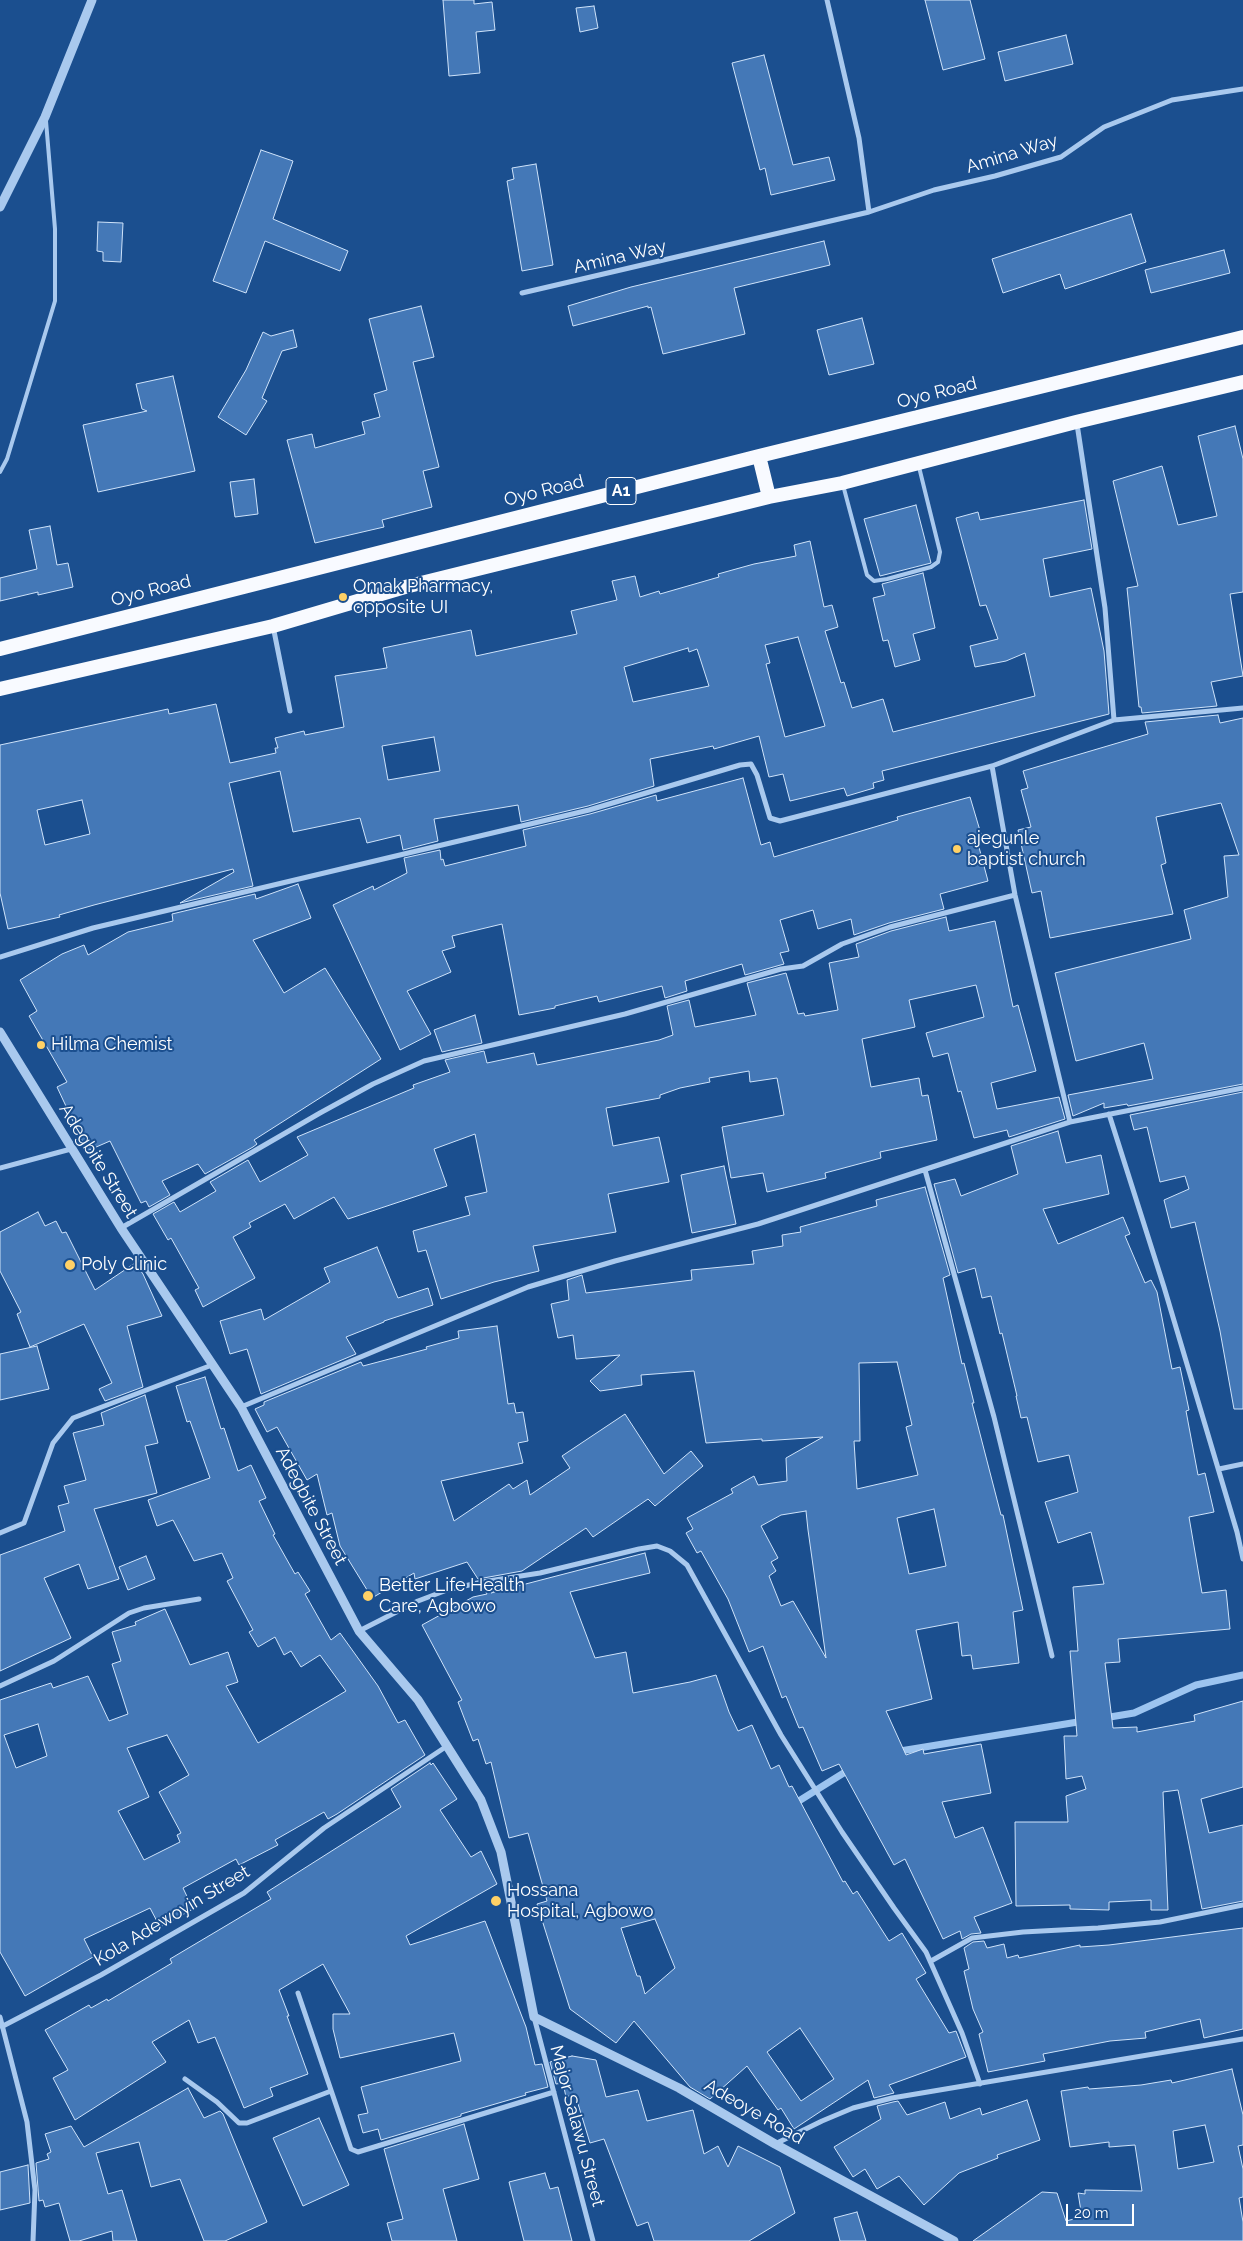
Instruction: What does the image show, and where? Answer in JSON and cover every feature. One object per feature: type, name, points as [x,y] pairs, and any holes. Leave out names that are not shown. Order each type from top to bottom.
[{"type":"highway","name":"Oyo Road","points":[[0,649],[759,456],[1243,337]]},
{"type":"highway","name":"A1","points":[[0,688],[273,626],[405,587],[769,498],[842,483],[1076,422],[1243,382]]},
{"type":"highway","points":[[759,456],[769,498]]},
{"type":"street","points":[[0,207],[45,117],[92,0]]},
{"type":"street","points":[[827,0],[859,138],[869,212]]},
{"type":"street","name":"Amina Way","points":[[522,293],[869,212],[934,190],[995,176],[1061,157],[1104,127],[1172,100],[1243,89]]},
{"type":"street","points":[[1076,422],[1105,608],[1114,720]]},
{"type":"street","points":[[273,626],[290,711]]},
{"type":"street","points":[[0,957],[93,928],[589,810],[740,765],[751,764],[770,818],[780,821],[992,766],[1114,720],[1243,708]]},
{"type":"street","points":[[992,766],[1015,895],[1070,1122]]},
{"type":"street","points":[[121,1228],[320,1113],[373,1084],[424,1062],[625,1014],[781,970],[803,966],[842,944],[890,926],[1015,895]]},
{"type":"street","name":"Adegbite Street","points":[[0,1032],[121,1228],[241,1407],[359,1631],[418,1700],[480,1800],[501,1852],[534,2017]]},
{"type":"street","points":[[241,1407],[528,1287],[615,1261],[758,1224],[1070,1122],[1243,1088]]},
{"type":"street","points":[[1109,1114],[1219,1469],[1243,1559]]},
{"type":"street","points":[[0,1168],[72,1149]]},
{"type":"street","points":[[925,1170],[994,1417],[1052,1656]]},
{"type":"street","points":[[0,1533],[24,1523],[53,1443],[73,1418],[212,1365]]},
{"type":"street","points":[[1219,1469],[1243,1464]]},
{"type":"street","points":[[359,1631],[418,1601],[447,1590],[482,1582],[540,1573],[639,1549],[657,1546],[670,1551],[687,1565],[781,1735],[842,1832],[931,1961],[962,2033],[980,2084]]},
{"type":"street","points":[[0,1686],[54,1661],[128,1613],[144,1608],[199,1598]]},
{"type":"street","name":"Kola Adewoyin Street","points":[[2,2026],[101,1975],[244,1893],[324,1828],[448,1746]]},
{"type":"street","points":[[931,1961],[972,1938],[1023,1932],[1160,1922],[1243,1905]]},
{"type":"street","points":[[298,1993],[351,2149],[358,2152],[554,2092]]},
{"type":"street","points":[[0,2017],[27,2122],[35,2190],[33,2241]]},
{"type":"street","name":"Major Salawu Street","points":[[534,2017],[593,2241]]},
{"type":"street","name":"Adeoye Road","points":[[534,2017],[679,2088],[775,2144],[954,2241]]},
{"type":"street","points":[[775,2144],[853,2108],[892,2098],[1243,2039]]},
{"type":"street","points":[[185,2079],[217,2102],[239,2123],[247,2124],[331,2091]]},
{"type":"lane","points":[[0,472],[7,459],[55,301],[55,229],[45,117]]},
{"type":"lane","points":[[842,483],[867,575],[874,581],[886,579],[930,567],[938,562],[940,552],[918,464]]},
{"type":"building","points":[[443,0],[474,0],[474,4],[492,2],[495,30],[476,32],[480,73],[449,76]]},
{"type":"building","points":[[925,0],[970,0],[985,59],[943,70]]},
{"type":"building","points":[[594,6],[598,28],[580,32],[576,8]]},
{"type":"building","points":[[1066,35],[1073,64],[1005,81],[998,52]]},
{"type":"building","points":[[764,55],[793,165],[829,157],[835,180],[771,195],[765,168],[760,170],[732,63]]},
{"type":"building","points":[[261,150],[293,161],[273,219],[348,251],[340,271],[265,241],[246,293],[213,281]]},
{"type":"building","points":[[536,164],[553,265],[522,271],[507,181],[514,179],[512,168]]},
{"type":"building","points":[[1131,214],[1146,262],[1065,289],[1060,274],[1003,293],[992,259]]},
{"type":"building","points":[[98,222],[123,223],[121,262],[103,261],[103,252],[97,251]]},
{"type":"building","points":[[824,241],[830,265],[734,288],[745,334],[663,354],[651,307],[648,308],[648,306],[573,326],[568,306],[631,287]]},
{"type":"building","points":[[1224,250],[1230,273],[1151,293],[1145,270]]},
{"type":"building","points":[[421,306],[434,357],[413,362],[439,467],[423,471],[432,507],[382,520],[384,527],[315,543],[287,440],[312,434],[315,448],[365,434],[362,422],[380,417],[374,394],[387,390],[369,319]]},
{"type":"building","points":[[862,318],[874,364],[829,375],[817,330]]},
{"type":"building","points":[[293,330],[297,347],[282,351],[262,398],[267,401],[246,435],[218,417],[246,370],[263,332],[271,336]]},
{"type":"building","points":[[173,376],[195,471],[98,492],[83,425],[147,411],[142,409],[136,384]]},
{"type":"building","points":[[1235,426],[1243,459],[1243,592],[1230,594],[1243,676],[1211,682],[1217,706],[1142,713],[1141,707],[1139,707],[1127,588],[1138,586],[1113,481],[1162,466],[1178,525],[1217,516],[1198,436]]},
{"type":"building","points":[[254,479],[258,514],[235,517],[230,482]]},
{"type":"building","points":[[1084,500],[1092,549],[1043,559],[1050,597],[1091,588],[1104,651],[1109,714],[882,771],[884,780],[873,783],[874,788],[847,796],[844,788],[790,801],[783,774],[769,777],[759,736],[714,749],[713,746],[650,759],[654,786],[588,806],[521,822],[518,805],[434,819],[438,841],[403,850],[400,835],[367,843],[360,818],[293,832],[280,771],[229,783],[253,886],[180,903],[234,872],[233,869],[94,905],[59,915],[60,917],[8,929],[0,893],[0,745],[168,709],[169,714],[216,704],[230,763],[276,753],[275,748],[278,748],[275,738],[304,731],[305,735],[344,727],[335,676],[387,668],[383,648],[471,630],[476,656],[577,634],[571,611],[617,600],[612,581],[635,576],[640,597],[659,591],[660,594],[719,577],[718,574],[754,564],[796,556],[794,545],[810,541],[824,607],[832,605],[838,627],[825,631],[841,683],[844,682],[852,708],[883,699],[893,732],[1035,696],[1025,653],[1006,661],[975,667],[970,646],[998,639],[986,605],[980,606],[956,518],[978,512],[980,520]],"holes":[[[798,637],[825,726],[785,737],[766,664],[770,663],[765,645]],[[688,648],[689,652],[697,649],[709,686],[633,702],[624,667]],[[434,737],[440,771],[388,780],[382,746]],[[82,800],[90,834],[45,845],[37,810]]]},
{"type":"building","points":[[916,505],[931,563],[880,576],[864,519]]},
{"type":"building","points":[[50,526],[57,565],[68,563],[73,587],[38,595],[38,592],[0,601],[0,578],[37,569],[29,530]]},
{"type":"building","points":[[923,573],[935,628],[913,634],[920,660],[895,667],[888,640],[883,641],[873,598],[885,595],[882,584]]},
{"type":"building","points":[[1218,715],[1220,723],[1243,718],[1243,1084],[1128,1106],[1127,1104],[1104,1108],[1104,1103],[1073,1116],[1068,1095],[1153,1079],[1144,1043],[1076,1061],[1055,973],[1191,939],[1184,910],[1228,897],[1224,856],[1239,855],[1221,803],[1156,817],[1166,863],[1161,865],[1173,914],[1050,938],[1041,891],[1032,893],[1018,830],[1031,827],[1021,790],[1028,788],[1023,771],[1148,734],[1145,722]]},
{"type":"building","points":[[743,778],[761,845],[770,842],[774,857],[898,820],[897,817],[970,797],[981,834],[976,836],[988,881],[940,894],[944,909],[889,923],[854,935],[851,919],[818,929],[813,910],[780,920],[789,951],[780,953],[784,964],[745,975],[742,964],[685,981],[687,991],[665,998],[662,986],[599,1002],[597,996],[555,1006],[555,1008],[519,1015],[502,924],[452,936],[455,947],[442,951],[451,972],[407,991],[431,1034],[400,1050],[333,905],[373,886],[374,890],[407,873],[404,858],[440,850],[441,860],[443,859],[445,866],[526,846],[523,830],[590,814],[656,795],[657,801]]},
{"type":"building","points":[[298,884],[311,918],[253,940],[284,993],[325,968],[381,1059],[254,1140],[257,1144],[253,1147],[205,1174],[198,1164],[162,1181],[170,1195],[149,1207],[146,1201],[141,1203],[110,1141],[87,1151],[57,1087],[67,1082],[29,1016],[37,1011],[20,980],[62,954],[84,945],[88,955],[128,932],[173,921],[172,914],[255,894],[256,899]]},
{"type":"building","points":[[946,917],[949,931],[995,921],[1013,1007],[1018,1005],[1036,1071],[991,1083],[997,1109],[1059,1097],[1065,1119],[1009,1137],[1007,1130],[974,1138],[961,1091],[958,1092],[948,1053],[933,1057],[926,1033],[984,1017],[976,985],[909,1000],[915,1027],[862,1039],[871,1087],[919,1078],[922,1096],[928,1095],[937,1140],[880,1152],[881,1158],[825,1173],[826,1178],[767,1192],[763,1173],[731,1178],[722,1127],[784,1115],[777,1078],[750,1082],[749,1071],[709,1078],[710,1082],[680,1088],[660,1095],[660,1098],[606,1108],[613,1146],[659,1137],[669,1182],[608,1194],[616,1232],[533,1246],[539,1271],[494,1282],[441,1299],[426,1250],[418,1252],[413,1231],[470,1215],[465,1197],[487,1192],[475,1134],[434,1149],[447,1186],[348,1219],[334,1197],[294,1219],[285,1204],[249,1223],[251,1227],[233,1237],[255,1278],[203,1307],[195,1290],[199,1288],[171,1238],[168,1240],[153,1214],[174,1202],[180,1212],[216,1191],[210,1182],[248,1160],[260,1182],[308,1155],[297,1137],[414,1088],[413,1085],[450,1072],[445,1060],[484,1051],[487,1063],[534,1053],[537,1065],[659,1040],[673,1035],[667,1006],[689,1000],[695,1027],[756,1015],[747,983],[786,973],[798,1014],[804,1013],[805,1016],[838,1010],[829,963],[859,957],[856,944],[891,931]]},
{"type":"building","points":[[475,1015],[482,1043],[442,1052],[434,1030]]},
{"type":"building","points":[[1243,1092],[1243,1409],[1234,1409],[1220,1331],[1195,1222],[1171,1228],[1164,1200],[1189,1189],[1185,1176],[1160,1182],[1147,1127],[1134,1130],[1130,1115]]},
{"type":"building","points":[[1058,1131],[1066,1163],[1101,1155],[1109,1194],[1043,1209],[1058,1244],[1123,1217],[1130,1234],[1125,1236],[1145,1283],[1151,1280],[1157,1292],[1172,1369],[1180,1367],[1189,1410],[1186,1411],[1198,1475],[1205,1473],[1214,1512],[1189,1517],[1202,1593],[1226,1590],[1230,1629],[1118,1639],[1120,1662],[1105,1663],[1113,1728],[1137,1727],[1137,1732],[1195,1721],[1194,1715],[1243,1701],[1243,1787],[1201,1799],[1209,1833],[1243,1825],[1243,1901],[1202,1909],[1178,1790],[1163,1792],[1168,1910],[1151,1910],[1151,1900],[1109,1902],[1109,1910],[1070,1909],[1070,1905],[1016,1906],[1015,1822],[1068,1822],[1066,1796],[1086,1789],[1082,1776],[1066,1779],[1064,1736],[1077,1736],[1070,1651],[1078,1651],[1073,1587],[1104,1584],[1091,1532],[1058,1543],[1045,1502],[1078,1492],[1069,1455],[1038,1462],[1027,1417],[1021,1418],[1002,1333],[1000,1334],[991,1296],[982,1298],[975,1268],[958,1273],[934,1184],[955,1179],[961,1196],[1018,1174],[1011,1146]]},
{"type":"building","points":[[724,1166],[736,1224],[692,1233],[681,1175]]},
{"type":"building","points":[[925,1187],[950,1275],[943,1278],[962,1364],[964,1363],[974,1403],[972,1403],[1001,1515],[1003,1515],[1023,1610],[1013,1612],[1019,1663],[973,1669],[971,1655],[962,1656],[958,1622],[916,1630],[932,1699],[886,1711],[906,1755],[923,1749],[924,1754],[981,1744],[991,1793],[942,1802],[955,1838],[983,1827],[1012,1903],[974,1917],[981,1933],[971,1934],[962,1939],[960,1931],[943,1939],[905,1859],[894,1865],[839,1764],[822,1771],[803,1727],[799,1728],[786,1696],[782,1698],[763,1646],[749,1652],[728,1599],[701,1551],[697,1553],[686,1533],[693,1529],[687,1518],[733,1493],[731,1489],[754,1476],[758,1485],[787,1481],[786,1458],[823,1437],[706,1443],[694,1371],[641,1375],[642,1385],[600,1391],[590,1381],[620,1355],[576,1359],[573,1335],[558,1338],[551,1304],[569,1300],[567,1280],[582,1275],[586,1293],[692,1280],[691,1270],[754,1264],[752,1251],[783,1246],[782,1235],[801,1232],[800,1227],[877,1206],[876,1200]],"holes":[[[897,1362],[912,1425],[906,1427],[918,1475],[857,1489],[854,1441],[860,1441],[859,1363]],[[934,1509],[946,1566],[909,1574],[897,1518]],[[806,1511],[826,1658],[793,1601],[781,1606],[769,1576],[776,1571],[771,1562],[778,1558],[761,1526],[781,1515]]]},
{"type":"building","name":"Poly Clinic","points":[[38,1212],[45,1226],[56,1221],[62,1233],[66,1232],[95,1290],[135,1263],[143,1274],[162,1316],[127,1326],[143,1387],[105,1401],[99,1389],[112,1383],[84,1324],[30,1347],[17,1314],[21,1312],[0,1271],[0,1232]]},
{"type":"building","points":[[377,1247],[398,1298],[428,1288],[433,1305],[384,1321],[346,1337],[356,1354],[261,1394],[247,1349],[230,1354],[220,1321],[261,1309],[264,1320],[330,1282],[324,1268]]},
{"type":"building","points":[[497,1326],[508,1404],[514,1403],[516,1413],[523,1412],[528,1441],[518,1443],[523,1463],[441,1481],[454,1521],[509,1484],[513,1489],[527,1480],[530,1495],[570,1468],[562,1456],[625,1414],[664,1474],[691,1451],[703,1466],[655,1506],[648,1499],[593,1537],[586,1528],[522,1571],[478,1579],[467,1562],[415,1579],[414,1573],[372,1598],[340,1546],[332,1513],[327,1515],[317,1474],[307,1480],[277,1427],[267,1432],[255,1409],[264,1405],[264,1402],[361,1362],[363,1366],[427,1349],[426,1347],[459,1338],[458,1331]]},
{"type":"building","points":[[37,1346],[49,1389],[0,1400],[0,1354]]},
{"type":"building","points":[[205,1377],[221,1429],[224,1428],[238,1471],[251,1465],[266,1498],[259,1501],[275,1534],[273,1535],[295,1574],[298,1572],[310,1591],[305,1594],[331,1640],[340,1633],[378,1686],[398,1723],[405,1720],[425,1755],[328,1819],[324,1812],[275,1840],[278,1845],[239,1865],[236,1859],[183,1888],[193,1909],[160,1927],[150,1908],[84,1939],[93,1957],[25,1996],[0,1952],[0,1700],[51,1683],[53,1688],[88,1676],[109,1721],[128,1714],[112,1664],[121,1661],[112,1632],[136,1625],[135,1622],[165,1609],[190,1665],[228,1652],[238,1682],[226,1686],[258,1743],[346,1691],[320,1655],[301,1667],[291,1651],[284,1655],[275,1637],[258,1647],[249,1632],[253,1630],[227,1581],[233,1578],[222,1553],[194,1561],[173,1520],[157,1526],[148,1500],[210,1478],[190,1421],[187,1422],[176,1386]],"holes":[[[38,1724],[47,1756],[16,1768],[4,1735]],[[167,1735],[189,1775],[159,1792],[181,1833],[177,1835],[180,1842],[144,1860],[118,1811],[149,1797],[127,1748]]]},
{"type":"building","points":[[145,1395],[158,1443],[145,1446],[157,1493],[94,1509],[119,1579],[88,1589],[79,1564],[44,1578],[71,1638],[0,1671],[0,1555],[65,1531],[58,1506],[69,1503],[64,1486],[86,1480],[73,1433],[104,1425],[101,1413]]},
{"type":"building","points":[[645,1553],[650,1573],[570,1592],[595,1658],[626,1652],[633,1693],[716,1675],[738,1731],[752,1725],[771,1769],[779,1765],[789,1787],[792,1786],[843,1882],[845,1881],[853,1894],[857,1891],[889,1941],[902,1933],[926,1973],[916,1979],[949,2033],[956,2031],[966,2057],[889,2085],[894,2093],[874,2098],[868,2080],[794,2129],[781,2108],[778,2110],[747,2066],[710,2099],[690,2087],[634,2021],[616,2043],[570,2009],[537,1904],[547,1901],[528,1833],[509,1838],[491,1762],[486,1764],[478,1739],[473,1741],[458,1702],[462,1700],[422,1625],[473,1597],[487,1594],[483,1586],[505,1583],[491,1593]],"holes":[[[655,1919],[675,1968],[645,1994],[621,1928]],[[800,2028],[834,2079],[801,2101],[767,2052]]]},
{"type":"building","points":[[146,1556],[155,1579],[128,1590],[119,1567]]},
{"type":"building","points":[[430,1763],[431,1765],[433,1763],[457,1799],[440,1810],[471,1857],[481,1851],[497,1884],[406,1936],[410,1945],[485,1921],[526,2027],[535,2065],[542,2064],[548,2087],[381,2140],[378,2129],[363,2133],[358,2115],[368,2113],[361,2087],[461,2061],[454,2033],[340,2058],[333,2029],[333,2014],[350,2014],[323,1964],[279,1990],[308,2074],[270,2088],[273,2096],[244,2108],[215,2037],[198,2043],[189,2020],[152,2042],[166,2062],[75,2120],[53,2078],[68,2070],[45,2030],[89,2005],[91,2008],[107,1999],[108,2001],[172,1963],[170,1959],[271,1899],[267,1892],[401,1807],[391,1789]]},
{"type":"building","points":[[1243,1928],[1243,2029],[1204,2038],[1200,2019],[1145,2032],[1146,2038],[1110,2041],[1043,2054],[1045,2061],[988,2072],[979,2034],[983,2032],[973,2009],[964,1971],[969,1969],[964,1948],[973,1942],[984,1941],[987,1948],[1004,1944],[1007,1958],[1018,1955],[1019,1958],[1080,1945],[1080,1947],[1109,1945]]},
{"type":"building","points":[[572,2056],[596,2060],[606,2097],[638,2090],[647,2121],[693,2110],[704,2154],[718,2146],[728,2167],[738,2146],[780,2167],[795,2213],[749,2241],[654,2241],[648,2222],[637,2226],[604,2139],[590,2143],[575,2094],[566,2097],[563,2083],[556,2084],[550,2062]]},
{"type":"building","points":[[1232,2069],[1243,2115],[1243,2145],[1238,2146],[1243,2169],[1243,2197],[1239,2198],[1243,2222],[1243,2241],[973,2241],[1042,2192],[1057,2193],[1066,2221],[1082,2217],[1078,2193],[1085,2194],[1085,2190],[1142,2191],[1135,2145],[1109,2147],[1109,2142],[1070,2147],[1061,2091],[1088,2087],[1089,2089],[1141,2085],[1171,2080],[1172,2083]],"holes":[[[1205,2125],[1214,2162],[1178,2169],[1173,2131]]]},
{"type":"building","points":[[188,2088],[204,2118],[220,2111],[223,2114],[267,2222],[225,2241],[204,2241],[180,2179],[151,2187],[139,2142],[96,2153],[108,2194],[122,2190],[137,2241],[113,2241],[112,2231],[79,2241],[70,2241],[59,2203],[45,2207],[43,2200],[39,2201],[36,2163],[49,2159],[47,2154],[51,2152],[45,2134],[71,2126],[84,2147]]},
{"type":"building","points":[[1027,2100],[1040,2140],[997,2155],[998,2158],[959,2173],[924,2205],[899,2176],[877,2189],[865,2169],[853,2177],[834,2147],[881,2119],[877,2106],[893,2102],[898,2101],[907,2115],[945,2102],[950,2119],[980,2108],[982,2115]]},
{"type":"building","points":[[319,2118],[349,2185],[303,2206],[273,2138]]},
{"type":"building","points":[[464,2124],[479,2179],[443,2189],[457,2241],[392,2241],[387,2223],[403,2219],[384,2149]]},
{"type":"building","points":[[28,2165],[30,2203],[0,2210],[0,2172]]},
{"type":"building","points":[[545,2173],[550,2189],[558,2187],[572,2241],[524,2241],[509,2182]]},
{"type":"building","points":[[857,2212],[866,2241],[840,2241],[834,2218]]},
{"type":"waterway","points":[[1104,1718],[1134,1713],[1196,1685],[1243,1675]]},
{"type":"waterway","points":[[894,1752],[1084,1721]]},
{"type":"waterway","points":[[794,1804],[850,1769]]},
{"type":"place","name":"Omak Pharmacy, opposite UI","points":[[343,597]]},
{"type":"place","name":"ajegunle baptist church","points":[[957,849]]},
{"type":"place","name":"Hilma Chemist","points":[[41,1045]]},
{"type":"place","name":"Poly Clinic","points":[[70,1265]]},
{"type":"place","name":"Better Life Health Care, Agbowo","points":[[368,1596]]},
{"type":"place","name":"Hossana Hospital, Agbowo","points":[[496,1901]]}]
